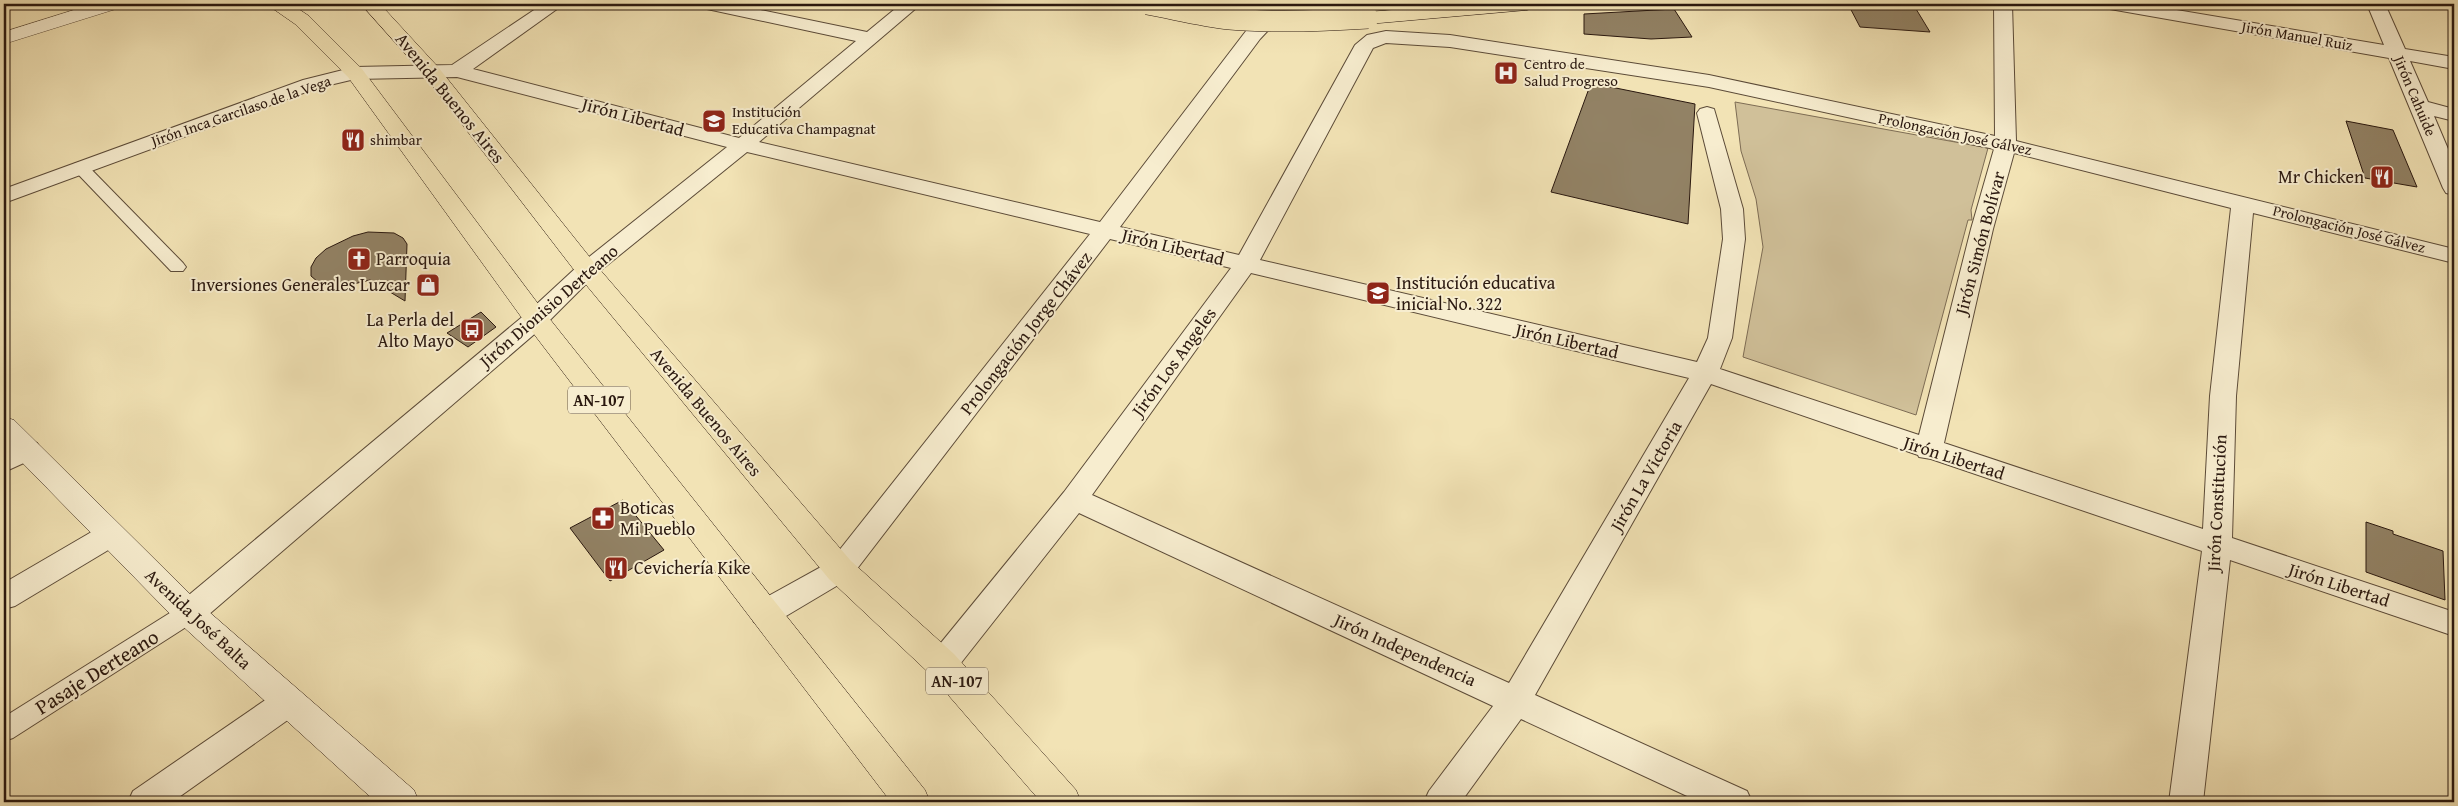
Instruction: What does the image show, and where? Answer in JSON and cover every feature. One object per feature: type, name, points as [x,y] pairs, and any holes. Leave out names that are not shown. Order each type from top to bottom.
[{"type":"main road","points":[[4,38],[112,4]]},
{"type":"main road","name":"AN-107","points":[[279,4],[302,20],[355,73],[536,319],[912,802]]},
{"type":"main road","name":"Avenida Buenos Aires","points":[[370,4],[431,71],[587,270],[840,570],[942,664],[1063,802]]},
{"type":"main road","points":[[1147,4],[1204,15],[1256,20],[1308,21],[1370,28],[1394,16],[1527,4]]},
{"type":"main road","name":"Avenida José Balta","points":[[4,427],[15,456],[110,535],[189,613],[288,702],[387,798]]},
{"type":"street","points":[[457,71],[555,4]]},
{"type":"street","points":[[707,4],[871,38]]},
{"type":"street","name":"Jirón Dionisio Derteano","points":[[189,613],[536,319],[587,270],[743,145],[912,4]]},
{"type":"street","points":[[1222,4],[1282,6]]},
{"type":"street","name":"Jirón Simón Bolívar","points":[[1929,450],[1982,229],[2006,145],[2003,4]]},
{"type":"street","name":"Jirón Manuel Ruiz","points":[[2110,4],[2454,63]]},
{"type":"street","name":"Jirón Cahuide","points":[[2376,4],[2454,188]]},
{"type":"street","name":"Prolongación Jorge Chávez","points":[[765,613],[840,570],[1105,231],[1253,35],[1282,6]]},
{"type":"street","name":"Prolongación José Gálvez","points":[[1394,16],[1450,41]]},
{"type":"street","name":"Prolongación José Gálvez","points":[[1370,28],[1386,37],[1450,41],[1709,81],[2006,145],[2454,256]]},
{"type":"street","name":"Jirón Los Angeles","points":[[942,664],[1074,499],[1245,265],[1365,45],[1370,28]]},
{"type":"street","name":"Jirón Inca Garcilaso de la Vega","points":[[4,196],[310,84],[355,73],[457,71]]},
{"type":"street","name":"Jirón Libertad","points":[[457,71],[743,145],[1705,373],[1929,450],[2454,624]]},
{"type":"street","points":[[2420,106],[2454,115]]},
{"type":"street","name":"Jirón La Victoria","points":[[1441,802],[1516,700],[1705,373],[1720,338],[1734,239],[1732,209],[1708,113]]},
{"type":"street","points":[[80,167],[177,267]]},
{"type":"street","name":"Jirón Constitución","points":[[2186,802],[2217,545],[2223,396],[2243,203]]},
{"type":"street","name":"Jirón Independencia","points":[[1074,499],[1735,802]]},
{"type":"street","points":[[4,597],[110,535]]},
{"type":"street","name":"Pasaje Derteano","points":[[4,730],[189,613]]},
{"type":"street","points":[[144,802],[288,702]]},
{"type":"shaded area","points":[[1735,102],[1988,148],[1971,210],[1972,220],[1968,220],[1916,415],[1743,357],[1763,247],[1756,199],[1741,151]]},
{"type":"building","points":[[1848,4],[1913,4],[1930,32],[1860,27]]},
{"type":"building","points":[[1674,9],[1692,37],[1651,39],[1584,34],[1584,14]]},
{"type":"building","points":[[1591,83],[1695,104],[1688,224],[1551,192]]},
{"type":"building","points":[[2346,121],[2393,130],[2417,187],[2365,178]]},
{"type":"building","name":"Parroquia","points":[[368,232],[394,233],[403,238],[407,244],[405,301],[370,280],[345,286],[329,286],[318,282],[311,276],[311,267],[316,258],[326,249],[353,236]]},
{"type":"building","name":"La Perla del Alto Mayo","points":[[481,312],[496,327],[468,347],[447,333]]},
{"type":"building","points":[[623,500],[664,550],[610,581],[570,528]]},
{"type":"building","points":[[2366,522],[2393,531],[2393,534],[2443,551],[2445,600],[2366,572]]},
{"type":"place","name":"Centro de Salud Progreso","points":[[1506,73]]},
{"type":"place","name":"Institución Educativa Champagnat","points":[[714,121]]},
{"type":"place","name":"shimbar","points":[[353,140]]},
{"type":"place","name":"Mr Chicken","points":[[2382,177]]},
{"type":"place","name":"Parroquia","points":[[359,259]]},
{"type":"place","name":"Inversiones Generales Luzcar","points":[[428,285]]},
{"type":"place","name":"Institución educativa inicial No. 322","points":[[1378,293]]},
{"type":"place","name":"La Perla del Alto Mayo","points":[[472,330]]},
{"type":"place","name":"Boticas Mi Pueblo","points":[[603,518]]},
{"type":"place","name":"Cevichería Kike","points":[[616,568]]}]
